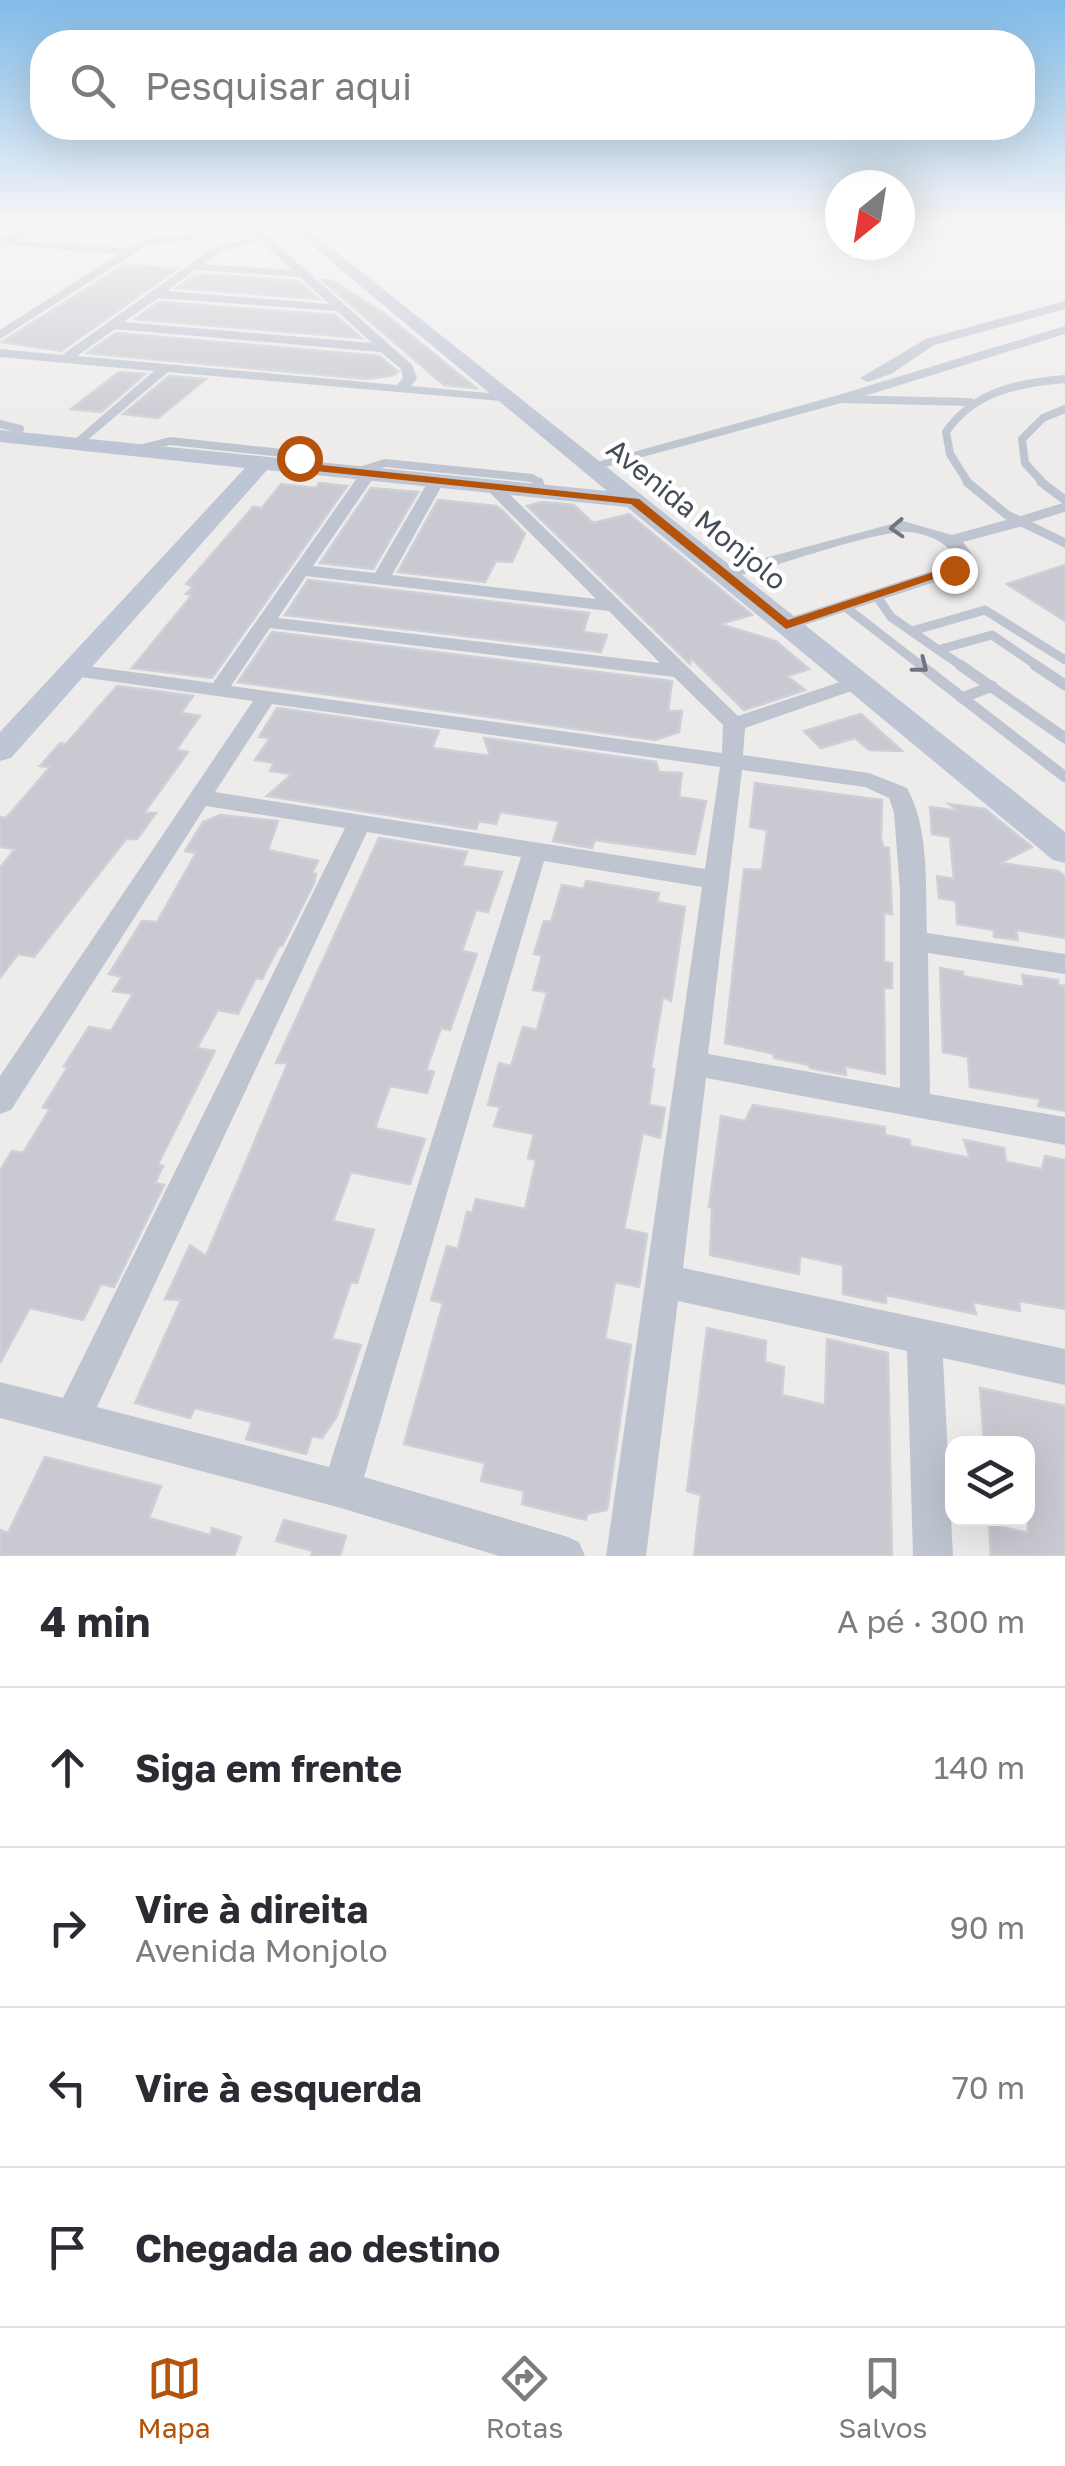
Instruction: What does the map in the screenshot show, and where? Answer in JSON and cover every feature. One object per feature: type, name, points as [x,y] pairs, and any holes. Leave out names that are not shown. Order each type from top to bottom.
[{"type":"street","points":[[0,334],[60,296]]},
{"type":"street","points":[[65,359],[155,296]]},
{"type":"street","points":[[178,296],[339,308]]},
{"type":"street","points":[[325,296],[410,374],[400,390]]},
{"type":"street","name":"Avenida Monjolo","points":[[382,296],[1065,851]]},
{"type":"street","points":[[714,432],[747,414],[886,371],[930,342],[1065,305]]},
{"type":"street","points":[[0,319],[21,321]]},
{"type":"street","points":[[114,325],[384,348]]},
{"type":"street","points":[[591,466],[840,399],[1065,330]]},
{"type":"street","points":[[0,353],[508,399]]},
{"type":"street","points":[[78,444],[165,368]]},
{"type":"street","points":[[4,433],[78,444],[635,501]]},
{"type":"street","points":[[0,751],[262,462]]},
{"type":"street","points":[[218,690],[302,570],[362,473]]},
{"type":"street","points":[[381,578],[437,480]]},
{"type":"street","points":[[492,486],[734,724],[733,762],[694,1064],[626,1556]]},
{"type":"street","points":[[952,540],[1018,522]]},
{"type":"street","points":[[726,574],[882,528],[903,526],[952,540],[963,554],[962,564],[786,625]]},
{"type":"street","points":[[302,570],[612,606]]},
{"type":"street","points":[[266,622],[678,670]]},
{"type":"street","points":[[73,670],[869,780],[899,793],[908,813],[915,1104]]},
{"type":"street","points":[[734,724],[858,682]]},
{"type":"street","points":[[0,1101],[266,697]]},
{"type":"street","points":[[201,797],[715,880]]},
{"type":"street","points":[[73,1417],[360,822]]},
{"type":"street","points":[[341,1489],[535,850]]},
{"type":"street","points":[[914,941],[1065,964]]},
{"type":"street","points":[[694,1064],[1065,1131]]},
{"type":"street","points":[[662,1281],[1065,1367]]},
{"type":"street","points":[[924,1338],[933,1556]]},
{"type":"street","points":[[0,1400],[341,1489],[565,1556]]},
{"type":"lane","points":[[840,399],[970,402],[1014,386],[1065,379]]},
{"type":"lane","points":[[970,402],[946,432],[947,448],[964,481],[1018,522],[1065,543]]},
{"type":"lane","points":[[1065,410],[1029,426],[1020,439],[1020,454],[1028,470],[1065,500]]},
{"type":"lane","points":[[136,450],[170,441],[292,454],[299,458],[297,466]]},
{"type":"lane","points":[[362,473],[385,463],[532,478],[540,482],[540,491]]},
{"type":"lane","points":[[1018,522],[1065,507]]},
{"type":"lane","points":[[876,595],[892,617],[1065,738]]},
{"type":"lane","points":[[844,606],[1065,777]]},
{"type":"lane","points":[[912,631],[985,610],[1065,660]]},
{"type":"lane","points":[[941,649],[992,635],[1065,685]]},
{"type":"lane","points":[[962,698],[992,686]]},
{"type":"building","points":[[75,296],[139,296],[61,351],[2,342]]},
{"type":"building","points":[[275,296],[315,296],[319,299]]},
{"type":"building","points":[[340,296],[356,296],[385,314],[476,388],[444,385]]},
{"type":"building","points":[[159,302],[335,315],[361,338],[135,319]]},
{"type":"building","points":[[116,333],[379,356],[398,371],[367,379],[87,353]]},
{"type":"building","points":[[119,372],[145,374],[101,412],[71,409]]},
{"type":"building","points":[[169,376],[206,379],[158,418],[123,414]]},
{"type":"building","points":[[319,483],[347,486],[212,678],[132,668],[192,595],[186,594],[193,587],[186,584],[253,507],[262,508],[281,484],[316,488]]},
{"type":"building","points":[[371,488],[418,492],[373,569],[320,563]]},
{"type":"building","points":[[438,500],[496,506],[503,511],[525,534],[512,562],[496,561],[485,582],[398,572]]},
{"type":"building","points":[[543,502],[574,505],[593,523],[629,514],[752,615],[719,624],[776,641],[809,669],[787,676],[805,690],[744,710],[691,658],[690,664],[527,506]]},
{"type":"building","points":[[1065,565],[1065,621],[1007,584]]},
{"type":"building","points":[[308,580],[589,613],[583,632],[607,635],[601,652],[285,615]]},
{"type":"building","points":[[272,632],[672,681],[668,711],[682,711],[679,732],[655,740],[238,682]]},
{"type":"building","points":[[117,686],[193,696],[181,713],[200,716],[176,750],[188,752],[144,813],[156,813],[137,839],[126,839],[34,957],[18,954],[0,978],[0,868],[15,849],[0,847],[0,817],[6,818],[50,767],[40,766],[60,743],[66,744]]},
{"type":"building","points":[[277,708],[439,731],[432,748],[490,756],[484,738],[656,762],[659,772],[682,773],[679,797],[706,801],[695,854],[595,840],[592,848],[553,841],[559,821],[500,812],[496,824],[479,821],[476,829],[267,796],[292,774],[270,771],[274,763],[255,760],[270,738],[259,737]]},
{"type":"building","points":[[861,714],[902,751],[869,750],[855,738],[821,748],[804,731]]},
{"type":"building","points":[[755,783],[882,800],[881,838],[883,847],[889,848],[892,914],[884,913],[884,962],[892,963],[892,988],[884,988],[885,1074],[845,1066],[846,1075],[725,1043],[744,869],[762,870],[767,830],[750,827]]},
{"type":"building","points":[[949,804],[985,809],[1032,847],[1000,863],[1058,871],[1065,877],[1065,938],[1016,930],[1018,940],[994,937],[994,930],[957,924],[956,901],[939,898],[937,876],[954,879],[950,837],[932,834],[930,807],[958,811]]},
{"type":"building","points":[[220,815],[278,821],[268,850],[318,861],[312,873],[316,874],[314,883],[282,946],[262,979],[256,978],[238,1014],[218,1010],[197,1048],[215,1051],[158,1164],[163,1166],[155,1183],[164,1185],[114,1287],[101,1284],[83,1320],[30,1308],[0,1363],[0,1171],[12,1151],[23,1153],[50,1109],[43,1107],[68,1067],[64,1066],[89,1027],[111,1031],[133,994],[113,991],[122,977],[109,974],[142,921],[157,922],[196,853],[185,851],[203,822]]},
{"type":"building","points":[[379,838],[467,852],[462,866],[502,872],[488,912],[476,910],[462,951],[477,954],[450,1030],[441,1028],[426,1070],[434,1072],[427,1093],[390,1086],[375,1128],[425,1139],[410,1184],[351,1172],[333,1221],[374,1230],[357,1283],[351,1282],[332,1339],[361,1345],[337,1416],[322,1438],[312,1436],[306,1454],[246,1439],[252,1422],[195,1408],[190,1418],[135,1403],[181,1300],[165,1299],[190,1245],[206,1256],[288,1063],[276,1063]]},
{"type":"building","points":[[586,881],[659,893],[657,902],[685,907],[671,1001],[663,997],[651,1068],[654,1069],[649,1105],[665,1108],[660,1138],[643,1133],[624,1229],[647,1234],[639,1287],[615,1282],[605,1339],[631,1345],[607,1510],[587,1514],[586,1520],[522,1504],[524,1491],[481,1481],[485,1463],[404,1444],[443,1303],[431,1300],[447,1246],[458,1249],[467,1212],[472,1213],[476,1199],[525,1209],[536,1160],[528,1158],[534,1134],[494,1126],[500,1107],[488,1105],[499,1063],[511,1066],[523,1027],[537,1030],[547,992],[533,990],[542,955],[534,954],[544,921],[551,922],[562,885],[584,889]]},
{"type":"building","points":[[940,968],[1024,987],[1022,975],[1058,980],[1058,985],[1065,986],[1065,1111],[1038,1106],[1040,1099],[970,1087],[968,1057],[943,1052]]},
{"type":"building","points":[[753,1105],[885,1127],[885,1135],[910,1140],[910,1146],[970,1158],[964,1140],[1004,1148],[1006,1162],[1042,1169],[1045,1156],[1065,1160],[1065,1309],[1019,1301],[1020,1311],[973,1302],[976,1314],[886,1295],[886,1303],[843,1294],[843,1265],[800,1256],[799,1274],[710,1255],[709,1207],[721,1116],[745,1121]]},
{"type":"building","points":[[707,1328],[766,1341],[765,1362],[784,1367],[782,1395],[825,1405],[827,1339],[888,1353],[892,1556],[694,1556],[701,1495],[687,1491]]},
{"type":"building","points":[[980,1388],[1065,1406],[1065,1556],[991,1556],[989,1526],[1028,1533],[1028,1526],[1035,1526],[1035,1436],[983,1436]]},
{"type":"building","points":[[45,1457],[161,1486],[149,1518],[210,1535],[212,1528],[241,1537],[234,1556],[0,1556],[0,1530],[8,1533]]},
{"type":"building","points":[[284,1520],[346,1536],[340,1556],[311,1556],[313,1551],[276,1541]]},
{"type":"route","points":[[299,458],[297,466],[635,501],[786,625],[954,570]]}]
